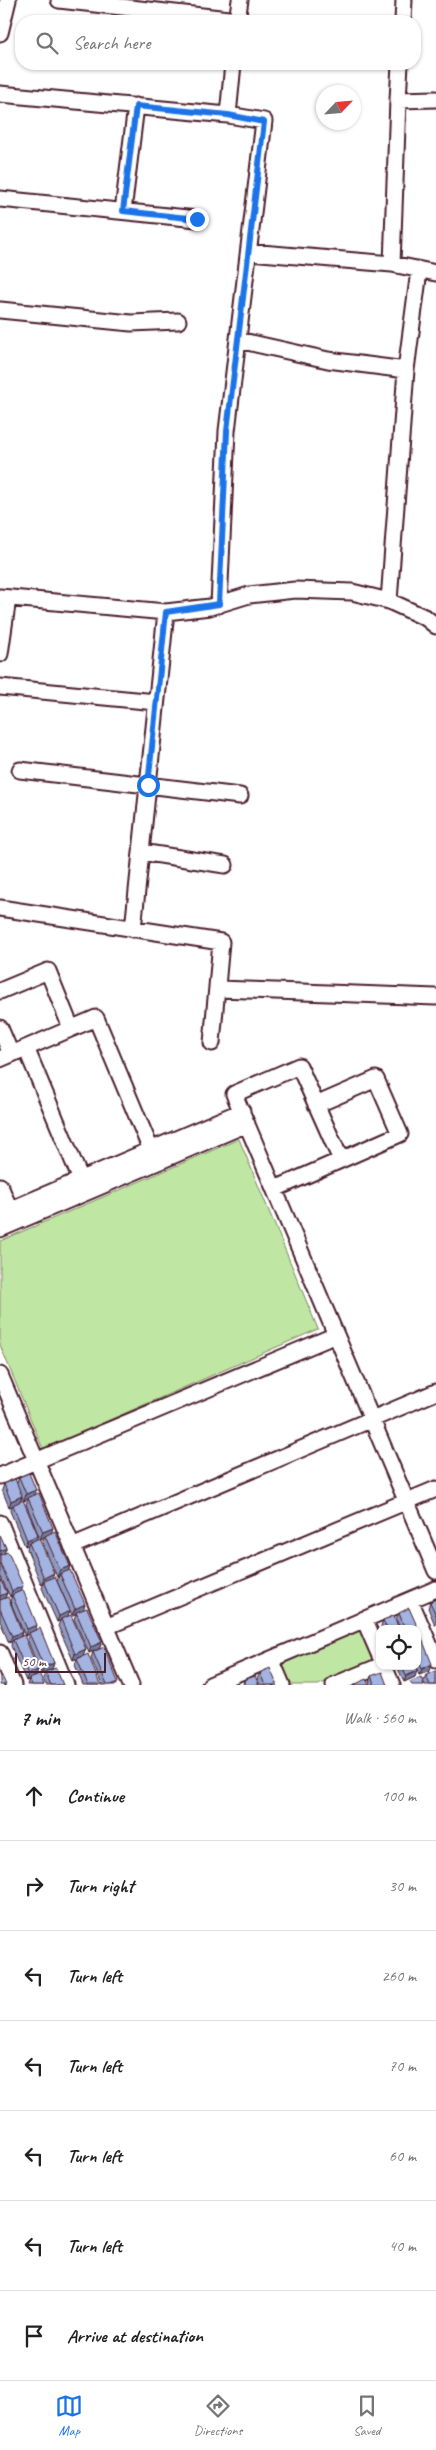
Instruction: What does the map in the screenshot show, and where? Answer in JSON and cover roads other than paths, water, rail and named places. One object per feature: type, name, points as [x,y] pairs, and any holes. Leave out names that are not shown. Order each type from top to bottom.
[{"type":"street","points":[[0,33],[8,0]]},
{"type":"street","points":[[59,0],[193,15]]},
{"type":"street","points":[[238,15],[240,0]]},
{"type":"street","points":[[403,15],[404,0]]},
{"type":"street","points":[[228,115],[232,70]]},
{"type":"street","points":[[392,264],[400,70]]},
{"type":"street","points":[[0,94],[228,115],[264,122],[227,431],[219,604]]},
{"type":"street","points":[[398,100],[436,99]]},
{"type":"street","points":[[123,211],[136,106]]},
{"type":"street","points":[[0,199],[197,219]]},
{"type":"street","points":[[249,252],[392,264],[436,273]]},
{"type":"street","points":[[389,602],[406,370],[419,271]]},
{"type":"street","points":[[0,310],[131,324],[178,321]]},
{"type":"street","points":[[238,340],[328,360],[406,370]]},
{"type":"street","points":[[0,654],[4,597],[166,612],[219,604],[249,595],[295,590],[352,592],[389,602],[426,618],[436,626]]},
{"type":"street","points":[[133,929],[166,612]]},
{"type":"street","points":[[0,687],[156,702]]},
{"type":"street","points":[[20,770],[240,796]]},
{"type":"street","points":[[141,852],[226,865]]},
{"type":"street","points":[[0,908],[221,942],[212,1043]]},
{"type":"street","points":[[0,991],[48,971],[72,1028]]},
{"type":"street","points":[[218,989],[436,997]]},
{"type":"street","points":[[0,1028],[5,1057],[96,1018],[151,1150]]},
{"type":"street","points":[[26,1048],[81,1180]]},
{"type":"street","points":[[341,1160],[299,1066],[234,1094],[436,1571]]},
{"type":"street","points":[[274,1189],[400,1134],[376,1079],[316,1104]]},
{"type":"street","points":[[0,1186],[5,1212],[151,1150],[244,1118]]},
{"type":"street","points":[[0,1229],[244,1118]]},
{"type":"street","points":[[0,1476],[336,1335]]},
{"type":"street","points":[[0,1375],[3,1393],[36,1461],[131,1685]]},
{"type":"street","points":[[72,1546],[436,1392]]},
{"type":"street","points":[[106,1627],[436,1489]]},
{"type":"street","points":[[0,1523],[66,1685]]},
{"type":"street","points":[[210,1685],[227,1682],[272,1659],[436,1589]]},
{"type":"street","points":[[410,1600],[436,1660]]},
{"type":"street","points":[[364,1619],[376,1647]]},
{"type":"street","points":[[0,1653],[13,1685]]},
{"type":"street","points":[[272,1659],[282,1685]]},
{"type":"street","points":[[335,1685],[376,1668]]},
{"type":"street","points":[[386,1670],[392,1685]]}]
